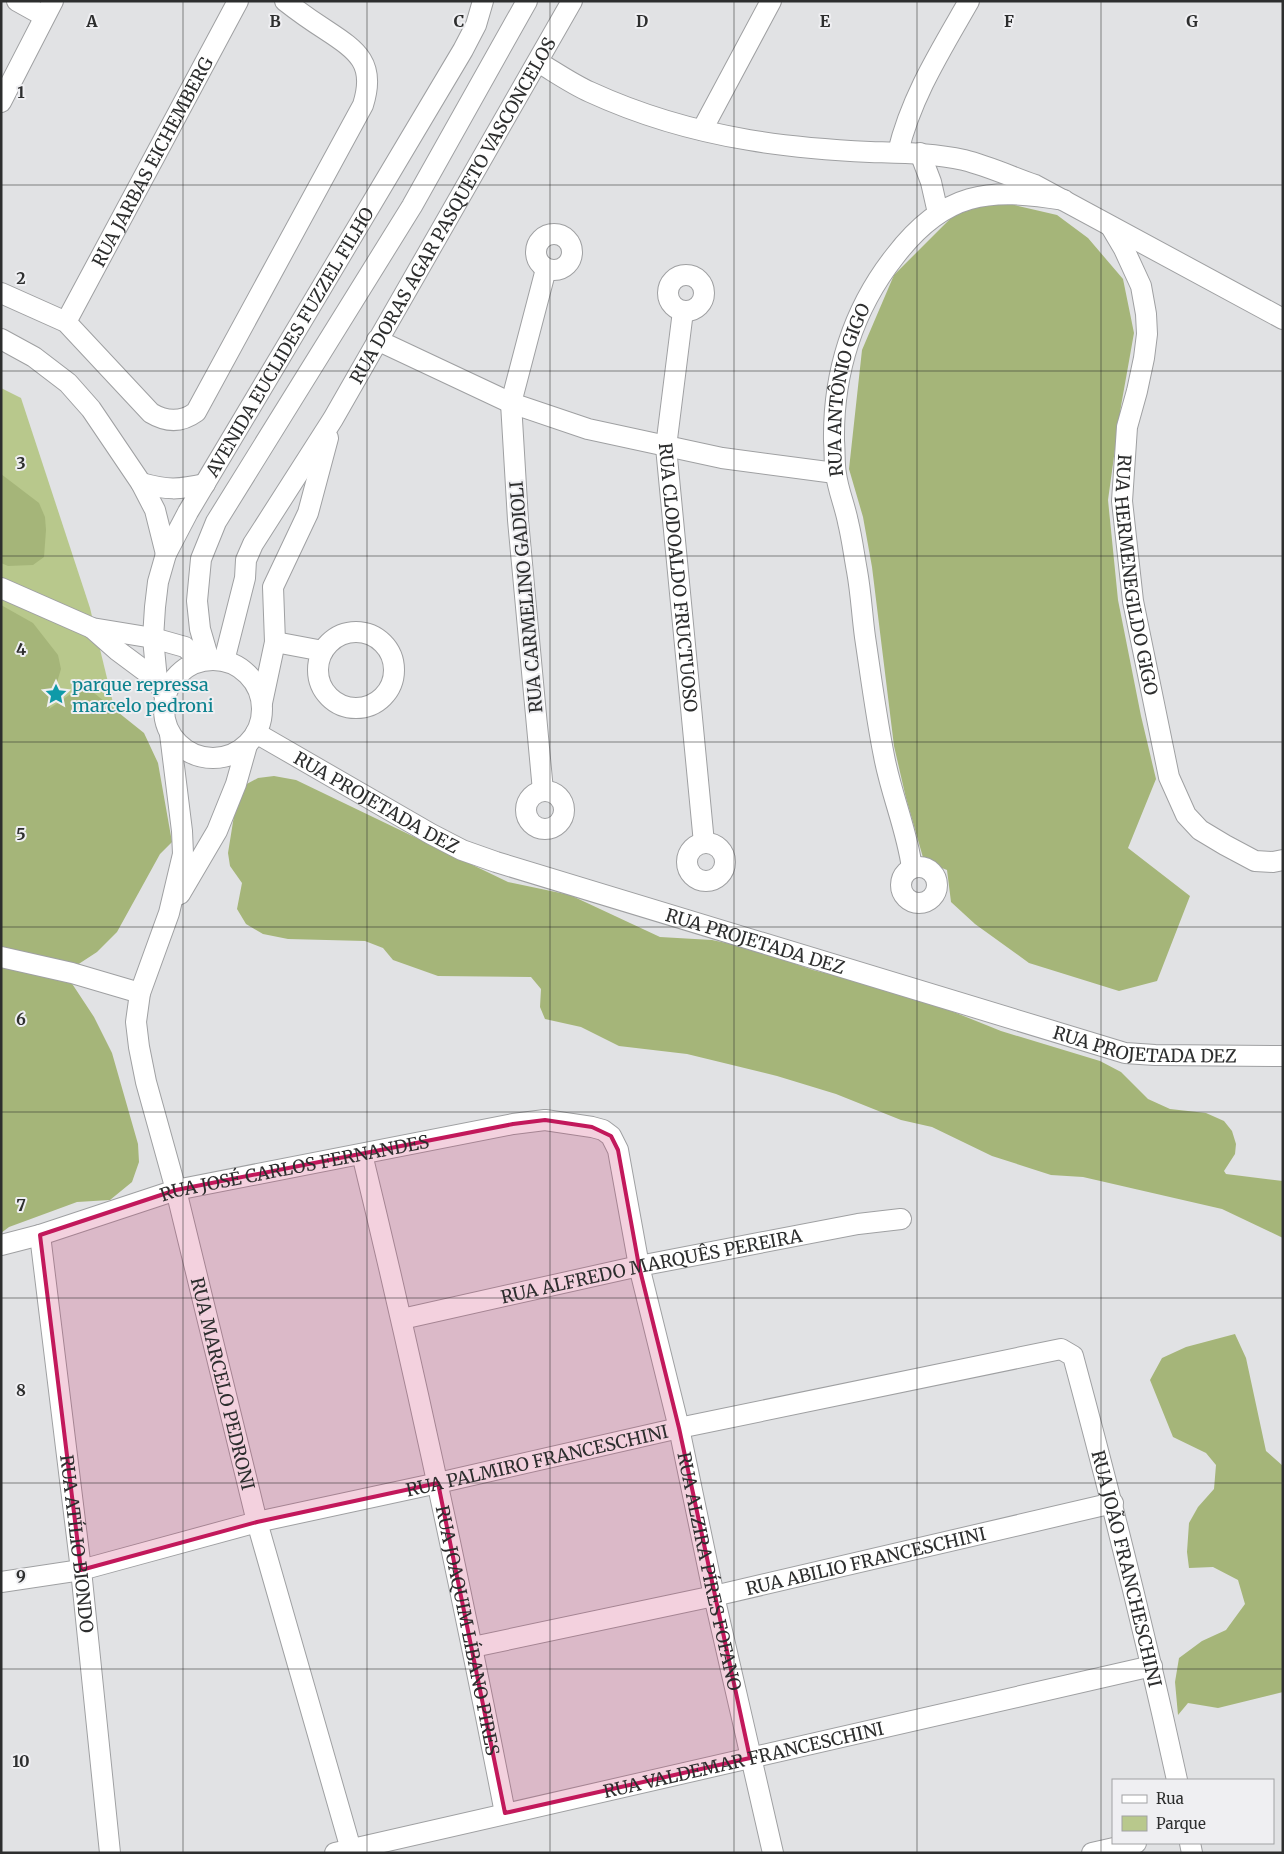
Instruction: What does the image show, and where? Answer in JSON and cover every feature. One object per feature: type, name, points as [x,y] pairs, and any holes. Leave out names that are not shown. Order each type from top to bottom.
[{"type":"street","points":[[1,102],[48,8],[17,1]]},
{"type":"street","name":"RUA JARBAS EICHEMBERG","points":[[66,322],[238,1]]},
{"type":"street","points":[[1,293],[66,322],[151,413],[162,420],[187,418],[196,412],[363,105],[368,90],[368,77],[364,64],[356,52],[285,1]]},
{"type":"street","name":"AVENIDA EUCLIDES FUZZEL FILHO","points":[[161,688],[153,638],[158,582],[166,554],[205,484],[463,50],[476,25],[483,1]]},
{"type":"street","name":"AVENIDA EUCLIDES FUZZEL FILHO","points":[[210,661],[200,629],[197,601],[201,559],[216,522],[412,206],[526,1]]},
{"type":"street","name":"RUA DORAS AGAR PASQUETO VASCONCELOS","points":[[210,661],[245,578],[246,560],[261,528],[333,419],[572,1]]},
{"type":"street","points":[[702,130],[771,1]]},
{"type":"street","points":[[898,152],[903,128],[926,76],[969,1]]},
{"type":"street","name":"RUA ANTÔNIO GIGO","points":[[538,62],[589,92],[644,114],[702,130],[748,140],[793,146],[837,150],[920,153],[964,160],[1035,185],[1283,318]]},
{"type":"street","points":[[920,153],[931,182],[938,212]]},
{"type":"street","name":"RUA ANTÔNIO GIGO","points":[[912,868],[909,844],[891,788],[884,755],[865,636],[858,574],[848,523],[835,473],[834,420],[840,373],[853,325],[880,274],[910,236],[938,212],[970,198],[992,194],[1028,194],[1064,200]]},
{"type":"street","name":"RUA HERMENEGILDO GIGO","points":[[1110,226],[1124,249],[1141,286],[1146,314],[1148,334],[1138,392],[1127,427],[1122,501],[1133,601],[1169,777],[1186,815],[1200,830],[1255,861],[1273,862],[1283,860]]},
{"type":"street","name":"RUA CARMELINO GADIOLI","points":[[544,791],[518,520],[511,403],[546,269]]},
{"type":"street","name":"RUA CLODOALDO FRUCTUOSO","points":[[683,311],[666,447],[704,843]]},
{"type":"street","points":[[1,339],[34,357],[68,383],[91,409],[141,483],[155,510],[166,554]]},
{"type":"street","points":[[377,340],[511,403],[588,429],[722,458],[835,473]]},
{"type":"street","name":"RUA DORAS AGAR PASQUETO VASCONCELOS","points":[[262,703],[275,642],[273,587],[308,513],[333,419]]},
{"type":"street","points":[[141,483],[169,489],[183,489],[205,484]]},
{"type":"street","points":[[245,578],[273,587]]},
{"type":"street","points":[[1,588],[92,628],[153,638],[185,647],[193,654],[210,661],[238,667],[250,676],[258,689],[262,703],[261,719],[252,739],[235,754],[221,759],[206,759],[192,754],[179,746],[170,734],[164,720],[161,688],[92,628]]},
{"type":"street","points":[[275,642],[323,651]]},
{"type":"street","points":[[161,688],[171,682],[181,671],[210,661]]},
{"type":"street","name":"RUA MARCELO PEDRONI","points":[[170,734],[183,854],[169,913],[140,993],[136,1022],[139,1047],[146,1082],[176,1190],[257,1522],[346,1852]]},
{"type":"street","name":"RUA MARCELO PEDRONI","points":[[169,913],[217,831],[252,739]]},
{"type":"street","name":"RUA PROJETADA DEZ","points":[[252,739],[462,850],[496,862],[1125,1053],[1283,1056]]},
{"type":"street","points":[[1,957],[72,973],[140,993]]},
{"type":"street","name":"RUA JOSÉ CARLOS FERNANDES","points":[[1,1245],[40,1235],[176,1190],[513,1124],[545,1120],[592,1127]]},
{"type":"street","name":"RUA ALZIRA PÍRES FOFANO","points":[[592,1127],[603,1130],[611,1136],[618,1150],[639,1266],[679,1428],[714,1596],[773,1853]]},
{"type":"street","name":"RUA JOAQUIM LÍBANO PIRES","points":[[362,1154],[402,1319],[438,1483],[506,1813]]},
{"type":"street","name":"RUA ALFREDO MARQUÊS PEREIRA","points":[[402,1319],[639,1266],[858,1224],[901,1219]]},
{"type":"street","name":"RUA ATÍLIO BIONDO","points":[[40,1235],[82,1570],[110,1853]]},
{"type":"street","name":"RUA PALMIRO FRANCESCHINI","points":[[1,1582],[82,1570],[257,1522],[679,1428],[1061,1349],[1073,1356]]},
{"type":"street","name":"RUA JOÃO FRANCHESCHINI","points":[[1073,1356],[1113,1503],[1152,1666],[1176,1779]]},
{"type":"street","name":"RUA ABILIO FRANCESCHINI","points":[[473,1647],[714,1596],[1113,1503]]},
{"type":"street","name":"RUA VALDEMAR FRANCESCHINI","points":[[346,1852],[506,1813],[1152,1666]]},
{"type":"street","points":[[1092,1853],[1132,1844]]},
{"type":"highlighted area","points":[[545,1120],[592,1127],[611,1136],[618,1150],[639,1266],[679,1428],[750,1758],[505,1813],[438,1483],[257,1522],[81,1570],[40,1235],[176,1190],[513,1124]]},
{"type":"green space","points":[[993,200],[1057,215],[1088,238],[1123,279],[1134,333],[1121,406],[1108,500],[1118,600],[1141,716],[1156,779],[1128,848],[1190,896],[1157,981],[1119,991],[1029,963],[975,924],[951,902],[947,870],[924,861],[906,798],[894,746],[872,567],[863,517],[849,469],[862,350],[894,275],[953,216]]},
{"type":"green space","name":"parque repressa marcelo pedroni","points":[[1,388],[21,398],[90,608],[132,781],[1,912]]},
{"type":"green space","points":[[1,474],[39,503],[45,517],[44,557],[33,565],[8,566],[1,563]]},
{"type":"green space","points":[[1,605],[33,623],[58,655],[61,669],[49,709],[72,693],[89,689],[144,733],[158,763],[172,842],[160,854],[117,932],[97,952],[71,969],[67,976],[94,1017],[112,1053],[138,1144],[139,1162],[132,1182],[110,1200],[77,1202],[9,1227],[1,1233]]},
{"type":"green space","points":[[274,776],[296,780],[508,882],[570,895],[660,937],[712,940],[750,948],[813,970],[909,994],[1001,1031],[1100,1061],[1121,1072],[1148,1099],[1170,1109],[1206,1113],[1224,1121],[1232,1131],[1236,1144],[1235,1154],[1224,1171],[1226,1174],[1283,1181],[1283,1238],[1222,1209],[1083,1177],[1051,1175],[992,1156],[932,1127],[901,1120],[836,1094],[777,1076],[687,1054],[619,1046],[581,1027],[545,1019],[540,1007],[541,989],[531,977],[438,976],[393,960],[383,948],[365,941],[288,939],[263,934],[246,924],[237,909],[242,883],[230,866],[228,853],[237,797],[243,786],[258,778]]},
{"type":"green space","points":[[1235,1334],[1246,1358],[1266,1451],[1283,1466],[1283,1692],[1218,1708],[1188,1703],[1178,1715],[1175,1682],[1179,1658],[1202,1641],[1226,1630],[1245,1604],[1238,1580],[1213,1567],[1189,1568],[1187,1552],[1189,1523],[1198,1507],[1214,1489],[1216,1465],[1206,1453],[1173,1437],[1150,1380],[1162,1358],[1186,1347]]},
{"type":"place","name":"parque repressa marcelo pedroni","points":[[56,694]]}]
